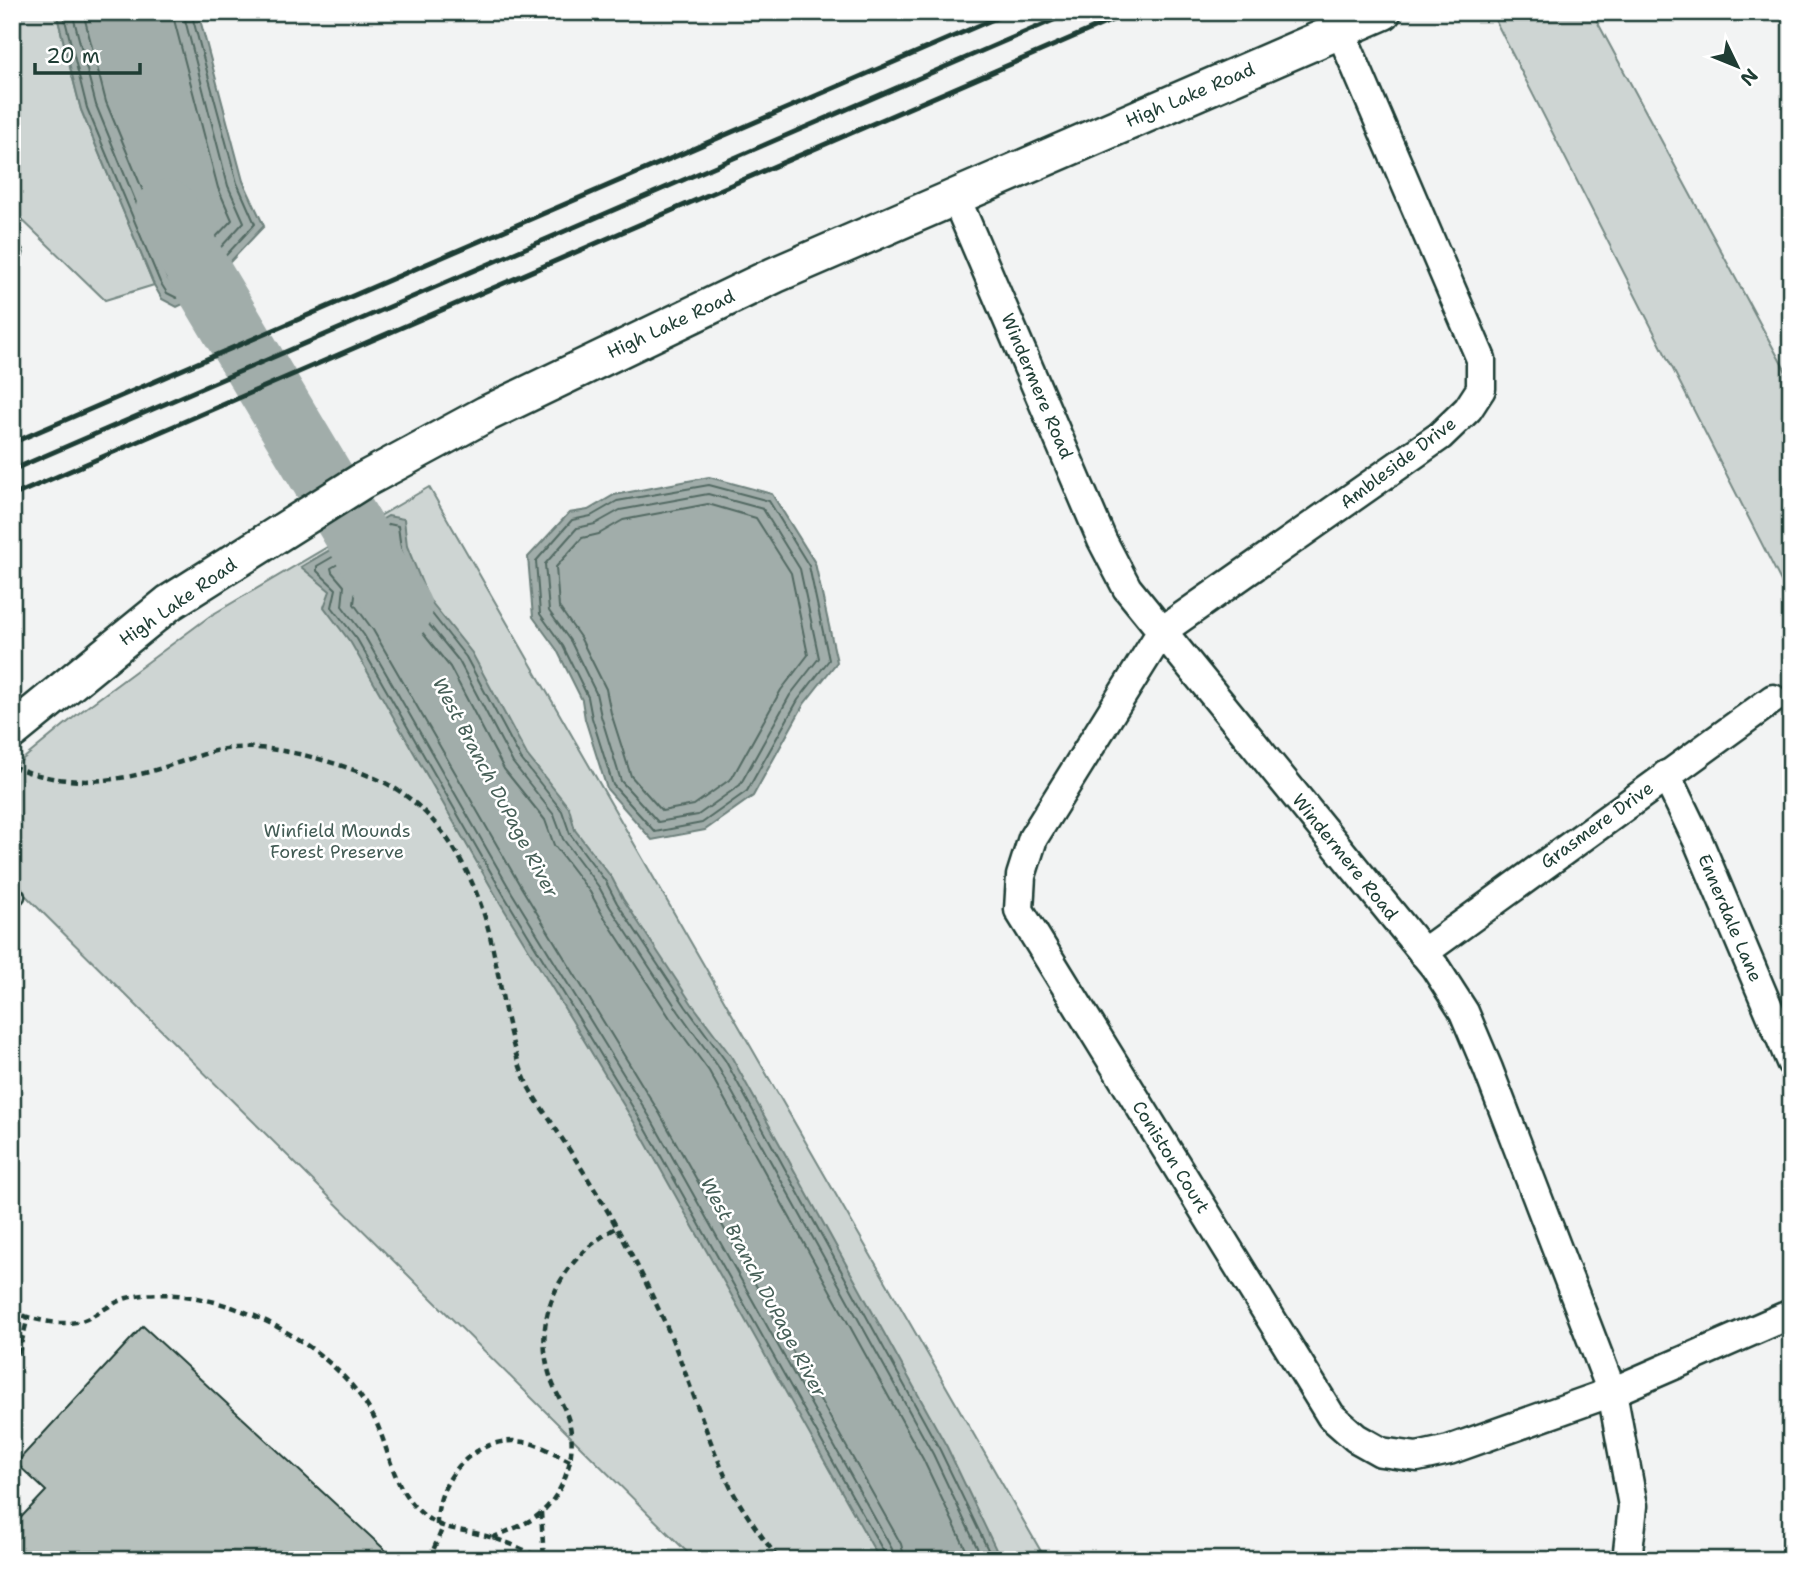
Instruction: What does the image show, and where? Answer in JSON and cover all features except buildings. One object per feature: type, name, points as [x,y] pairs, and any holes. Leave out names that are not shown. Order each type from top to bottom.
[{"type":"street","name":"High Lake Road","points":[[12,731],[169,603],[362,481],[486,414],[775,275],[1383,12]]},
{"type":"street","name":"Ambleside Drive","points":[[1163,631],[1440,436],[1468,409],[1481,389],[1481,359],[1340,30]]},
{"type":"street","name":"Windermere Road","points":[[955,196],[1102,540],[1127,588],[1423,953],[1464,1012],[1612,1392],[1633,1506],[1627,1560]]},
{"type":"street","name":"Coniston Court","points":[[1163,631],[1033,838],[1021,876],[1019,910],[1331,1416],[1356,1438],[1381,1452],[1417,1457],[1449,1450],[1612,1392]]},
{"type":"street","name":"Grasmere Drive","points":[[1423,953],[1773,699]]},
{"type":"street","name":"Ennerdale Lane","points":[[1666,775],[1698,841],[1791,1062]]},
{"type":"street","points":[[1612,1392],[1791,1314]]},
{"type":"lane","points":[[12,250],[15,253],[12,256]]},
{"type":"path","points":[[16,768],[41,777],[115,781],[145,774],[211,751],[236,747],[301,755],[344,766],[380,780],[415,803],[439,827],[456,852],[475,889],[488,928],[507,1023],[529,1087],[600,1197],[659,1309],[728,1482],[779,1560]]},
{"type":"path","points":[[492,1538],[533,1519],[561,1487],[570,1461],[570,1426],[550,1376],[544,1344],[546,1322],[559,1280],[587,1248],[616,1228]]},
{"type":"path","points":[[12,1312],[28,1317],[77,1323],[124,1299],[155,1295],[190,1297],[233,1307],[265,1320],[315,1351],[339,1372],[376,1422],[394,1476],[416,1508],[440,1526],[492,1538],[525,1549],[544,1560]]},
{"type":"path","points":[[12,1365],[20,1348],[28,1317]]},
{"type":"path","points":[[429,1560],[440,1526],[439,1501],[446,1483],[463,1462],[485,1448],[508,1441],[537,1445],[570,1461]]},
{"type":"path","points":[[541,1511],[544,1560]]},
{"type":"green space","points":[[12,12],[56,12],[81,110],[154,285],[105,300],[12,210]]},
{"type":"green space","points":[[1491,12],[1592,12],[1791,381],[1791,601]]},
{"type":"green space","name":"Winfield Mounds Forest Preserve","points":[[429,487],[1046,1560],[695,1560],[12,882],[12,768],[79,713],[210,616]]},
{"type":"water","points":[[56,12],[198,12],[243,181],[264,226],[196,298],[177,307],[162,299],[154,285],[81,110]]},
{"type":"water","points":[[709,477],[772,494],[815,563],[837,662],[804,704],[753,796],[705,830],[652,840],[607,789],[585,719],[582,700],[557,650],[533,617],[528,557],[569,513],[588,510],[614,495]]},
{"type":"water","points":[[388,516],[404,519],[407,546],[428,598],[472,653],[527,755],[569,808],[575,830],[612,878],[692,1004],[731,1056],[947,1447],[1001,1560],[880,1560],[637,1127],[499,901],[351,643],[324,607],[330,591],[301,567]]},
{"type":"waterway","name":"West Branch DuPage River","points":[[167,211],[173,228],[401,610]]},
{"type":"railway","points":[[12,443],[1010,12]]},
{"type":"railway","points":[[12,470],[1072,12]]},
{"type":"railway","points":[[12,496],[1131,12]]}]
